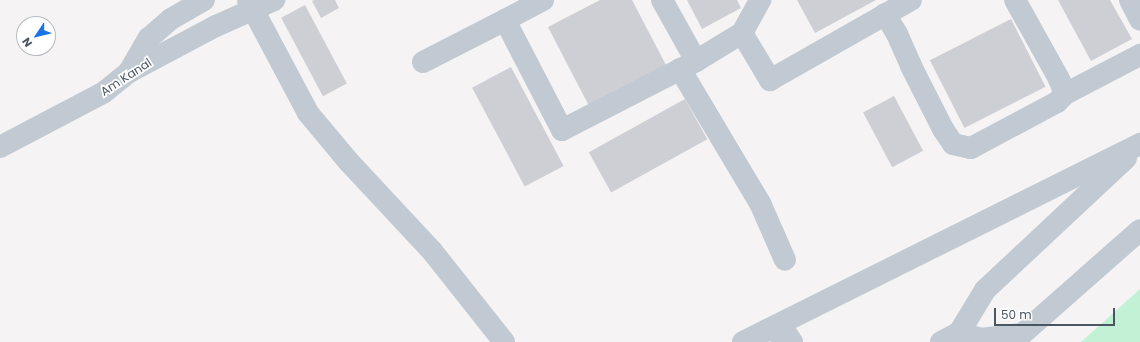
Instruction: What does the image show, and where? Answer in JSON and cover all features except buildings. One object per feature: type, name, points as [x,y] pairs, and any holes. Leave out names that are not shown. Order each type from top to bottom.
[{"type":"street","points":[[129,72],[149,38],[171,19],[204,0]]},
{"type":"street","name":"Am Kanal","points":[[0,147],[103,93],[129,72],[216,26],[250,5],[274,0]]},
{"type":"street","points":[[422,62],[543,0]]},
{"type":"street","points":[[662,0],[688,65],[760,202],[785,260]]},
{"type":"street","points":[[505,20],[562,130],[688,65],[742,33],[760,0]]},
{"type":"street","points":[[742,33],[770,80],[911,0]]},
{"type":"street","points":[[1015,0],[1059,79],[1065,94]]},
{"type":"street","points":[[1130,0],[1140,20]]},
{"type":"street","points":[[250,5],[308,112],[349,162],[432,251],[504,342]]},
{"type":"street","points":[[885,14],[897,34],[911,66],[943,129],[953,144],[971,148],[1057,102],[1065,94],[1140,55]]},
{"type":"street","points":[[743,342],[1140,145]]},
{"type":"street","points":[[950,338],[985,290],[1140,145]]},
{"type":"street","points":[[950,338],[981,339],[1022,334],[1140,230]]},
{"type":"street","points":[[767,330],[786,333],[792,342]]},
{"type":"green space","points":[[1140,289],[1140,342],[1081,342]]}]
